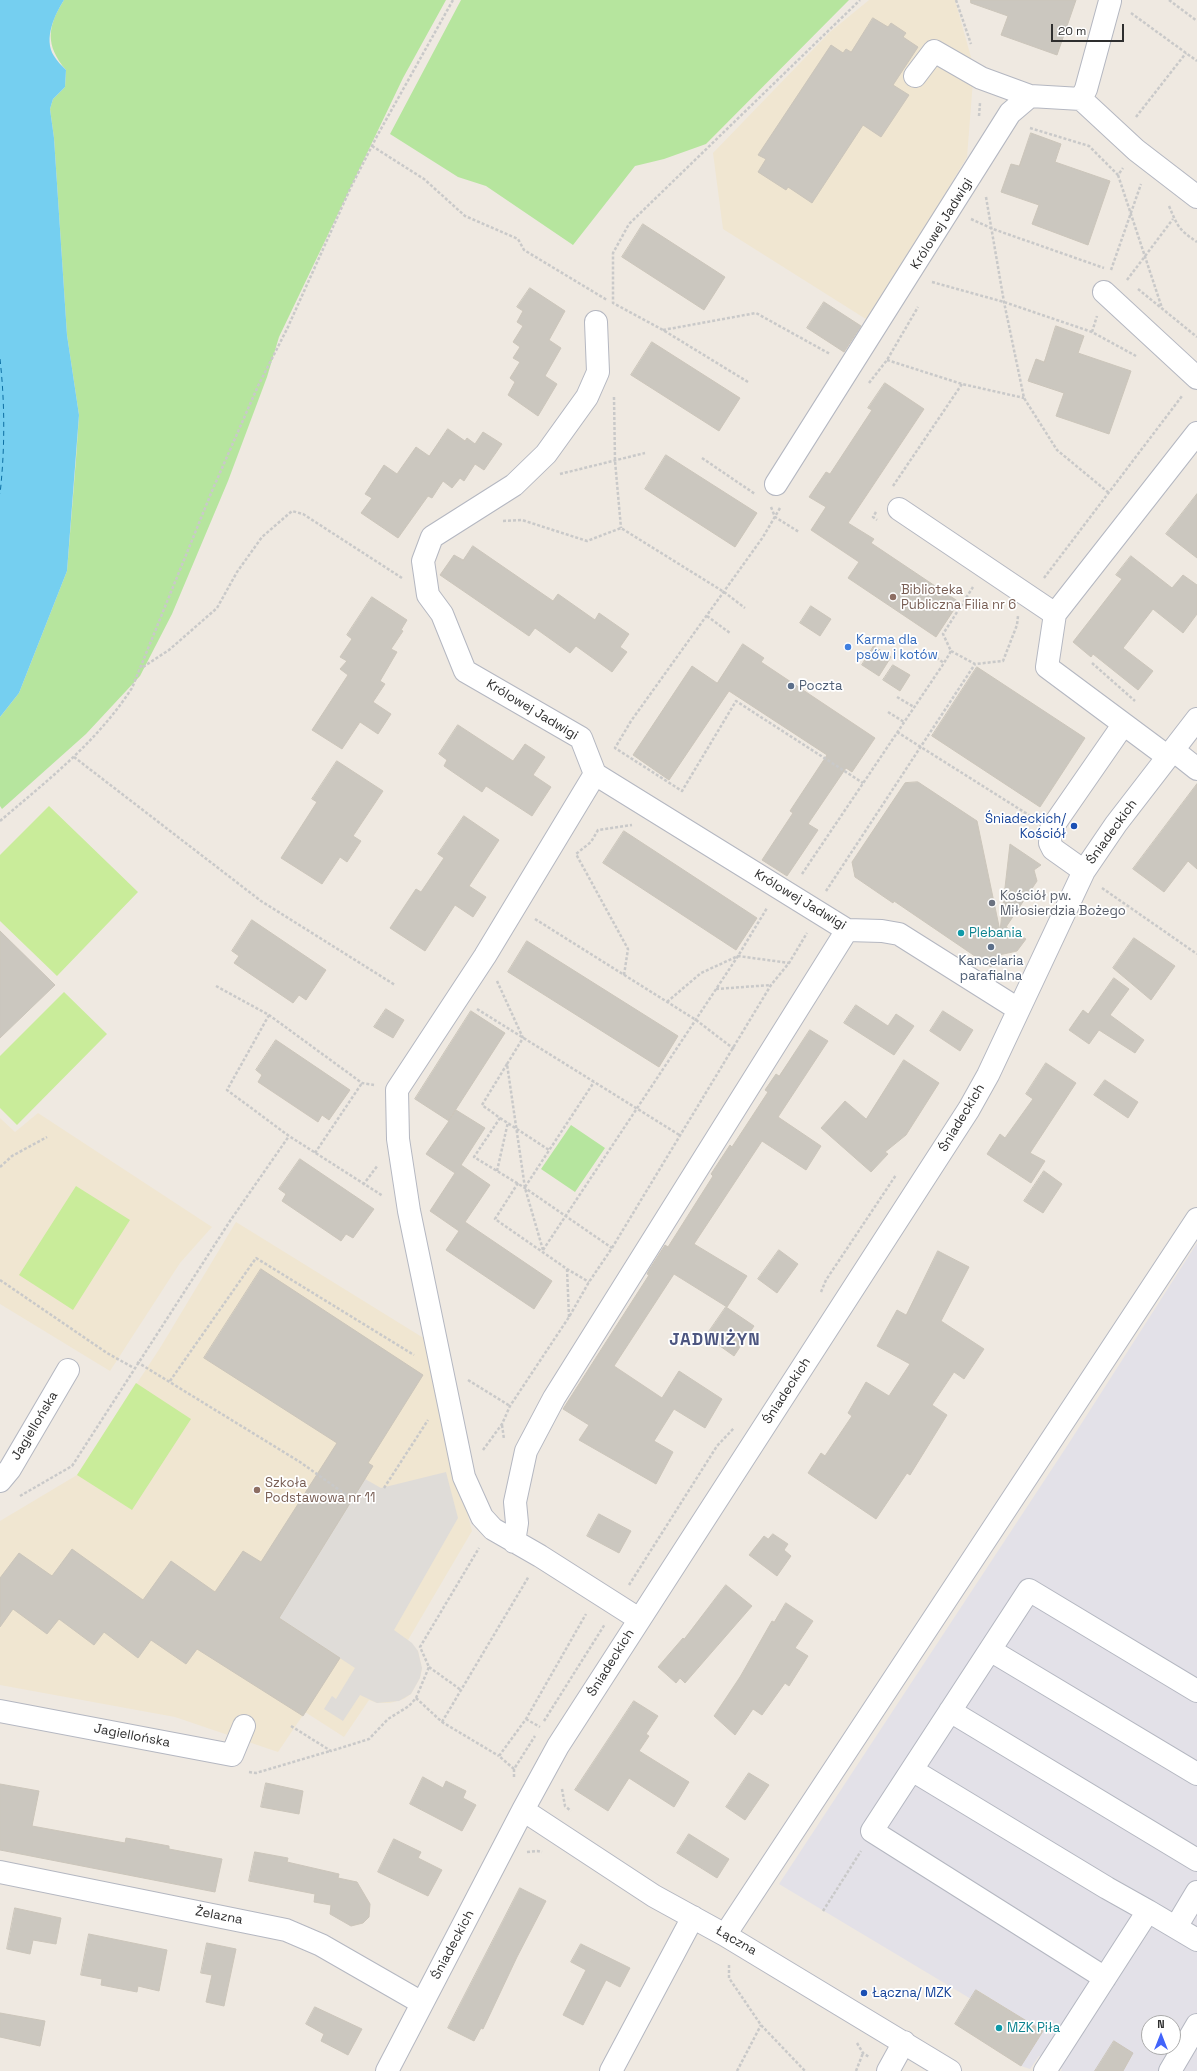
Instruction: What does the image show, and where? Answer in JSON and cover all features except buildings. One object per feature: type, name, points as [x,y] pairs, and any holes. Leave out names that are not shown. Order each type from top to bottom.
[{"type":"street","points":[[1081,99],[1086,89],[1108,8]]},
{"type":"street","points":[[914,76],[934,51],[981,78],[1030,96],[1081,99],[1136,150],[1197,197]]},
{"type":"street","name":"Królowej Jadwigi","points":[[779,494],[852,367],[1010,113],[1030,96]]},
{"type":"street","points":[[1104,292],[1190,386]]},
{"type":"street","name":"Królowej Jadwigi","points":[[604,316],[598,372],[587,397],[546,454],[514,485],[432,537],[423,561],[428,595],[442,614],[465,671],[581,738],[595,774],[847,930],[882,931],[899,934],[1018,1009]]},
{"type":"street","points":[[1197,433],[1055,614],[1047,668],[1123,725],[1197,769]]},
{"type":"street","points":[[899,508],[983,567],[1055,614]]},
{"type":"street","name":"Śniadeckich","points":[[387,2071],[558,1746],[969,1109],[988,1075],[1081,877],[1116,824],[1197,719]]},
{"type":"street","points":[[1081,877],[1053,849],[1050,843],[1051,829],[1123,725]]},
{"type":"street","points":[[595,774],[485,956],[397,1090],[398,1139],[409,1211],[464,1477],[482,1517],[492,1529],[540,1556],[639,1619]]},
{"type":"street","points":[[514,1542],[517,1522],[515,1502],[526,1451],[554,1398],[847,930]]},
{"type":"street","points":[[725,1935],[1197,1219]]},
{"type":"street","name":"Jagiellońska","points":[[0,1481],[10,1469],[68,1370]]},
{"type":"street","points":[[1105,1978],[872,1832],[1029,1590],[1197,1691]]},
{"type":"street","points":[[990,1650],[1197,1774]]},
{"type":"street","name":"Jagiellońska","points":[[0,1711],[232,1755],[244,1726]]},
{"type":"street","points":[[950,1712],[1197,1860]]},
{"type":"street","points":[[912,1770],[1197,1940]]},
{"type":"street","name":"Łączna","points":[[523,1810],[654,1896],[725,1935],[950,2071]]},
{"type":"street","name":"Żelazna","points":[[0,1872],[286,1930],[322,1945],[422,2003]]},
{"type":"street","points":[[1176,1927],[1197,1892]]},
{"type":"street","points":[[1045,2071],[1148,1910]]},
{"type":"street","points":[[611,2071],[693,1917]]},
{"type":"street","points":[[1170,2071],[1197,2025]]},
{"type":"street","points":[[888,2071],[904,2042]]},
{"type":"path","points":[[0,821],[88,744],[118,710],[132,688],[142,668],[212,491],[258,386],[287,329],[351,187],[372,146],[454,0]]},
{"type":"path","points":[[604,316],[613,303],[613,253],[629,224],[860,0]]},
{"type":"path","points":[[956,0],[973,52]]},
{"type":"path","points":[[1169,0],[1197,21]]},
{"type":"path","points":[[1108,8],[1131,12],[1197,61]]},
{"type":"path","points":[[1131,123],[1186,53]]},
{"type":"path","points":[[1026,127],[1089,146],[1118,175],[1162,308]]},
{"type":"path","points":[[372,146],[424,179],[466,216],[518,238],[524,250],[613,303],[663,330],[748,382]]},
{"type":"path","points":[[1118,175],[1125,165]]},
{"type":"path","points":[[1092,332],[1130,211],[1142,181],[1148,186]]},
{"type":"path","points":[[986,195],[993,229],[1004,302],[1024,398],[1057,450],[1109,493]]},
{"type":"path","points":[[1168,204],[1173,219],[1181,230],[1197,242]]},
{"type":"path","points":[[967,225],[974,213]]},
{"type":"path","points":[[971,219],[993,229],[1116,273]]},
{"type":"path","points":[[1127,280],[1173,219]]},
{"type":"path","points":[[928,288],[936,276]]},
{"type":"path","points":[[1122,277],[1197,337]]},
{"type":"path","points":[[932,282],[1004,302],[1092,332],[1140,358]]},
{"type":"path","points":[[868,385],[887,360],[921,302]]},
{"type":"path","points":[[663,330],[756,313],[852,367]]},
{"type":"path","points":[[887,360],[962,384],[1024,398]]},
{"type":"path","points":[[983,567],[974,586],[943,634],[951,651],[975,664],[1003,661],[1017,625],[1018,613],[1190,386]]},
{"type":"path","points":[[614,394],[615,461],[621,528]]},
{"type":"path","points":[[553,476],[645,453]]},
{"type":"path","points":[[702,458],[758,497]]},
{"type":"path","points":[[779,494],[775,517],[763,537],[631,721],[615,748],[682,791],[736,701],[863,783]]},
{"type":"path","points":[[771,506],[775,517],[799,532]]},
{"type":"path","points":[[142,668],[169,650],[217,608],[237,572],[262,537],[292,511],[303,514],[428,595]]},
{"type":"path","points":[[499,522],[522,520],[587,541],[621,528]]},
{"type":"path","points":[[621,528],[724,592],[745,608]]},
{"type":"path","points":[[707,616],[730,633]]},
{"type":"path","points":[[543,1250],[715,989],[863,783],[951,651]]},
{"type":"path","points":[[928,652],[944,663]]},
{"type":"path","points":[[1092,663],[1136,702]]},
{"type":"path","points":[[464,1477],[502,1424],[510,1406],[569,1317],[589,1282],[612,1248],[772,985],[789,963],[813,925],[819,901],[975,664]]},
{"type":"path","points":[[898,697],[914,707]]},
{"type":"path","points":[[888,712],[904,722]]},
{"type":"path","points":[[898,732],[1051,829]]},
{"type":"path","points":[[74,757],[261,901],[395,985]]},
{"type":"path","points":[[624,975],[628,949],[576,854],[591,842],[598,830],[634,825]]},
{"type":"path","points":[[1081,877],[1091,890],[1098,887],[1109,892],[1197,954]]},
{"type":"path","points":[[515,906],[696,1020],[734,1049]]},
{"type":"path","points":[[485,956],[523,1038]]},
{"type":"path","points":[[667,1002],[701,973],[738,956],[789,963]]},
{"type":"path","points":[[715,989],[772,985]]},
{"type":"path","points":[[216,986],[269,1014],[362,1083],[397,1090]]},
{"type":"path","points":[[458,997],[636,1110],[681,1136]]},
{"type":"path","points":[[269,1014],[227,1090],[289,1136],[363,1185],[409,1211]]},
{"type":"path","points":[[523,1038],[482,1105],[549,1150]]},
{"type":"path","points":[[507,1064],[518,1128],[525,1188],[543,1250]]},
{"type":"path","points":[[525,1188],[594,1082]]},
{"type":"path","points":[[315,1153],[362,1083]]},
{"type":"path","points":[[500,1118],[474,1157],[518,1183],[612,1248]]},
{"type":"path","points":[[497,1171],[508,1122]]},
{"type":"path","points":[[18,1497],[72,1466],[230,1221],[289,1136]]},
{"type":"path","points":[[0,1167],[12,1156],[47,1137]]},
{"type":"path","points":[[820,1294],[826,1280],[898,1173]]},
{"type":"path","points":[[518,1183],[495,1219],[543,1250],[567,1269],[589,1282]]},
{"type":"path","points":[[170,1381],[256,1258],[416,1356]]},
{"type":"path","points":[[567,1269],[569,1317]]},
{"type":"path","points":[[0,1280],[107,1353],[134,1368]]},
{"type":"path","points":[[138,1362],[300,1462],[352,1499]]},
{"type":"path","points":[[440,1363],[510,1406]]},
{"type":"path","points":[[384,1488],[430,1418]]},
{"type":"path","points":[[626,1589],[717,1446],[737,1424]]},
{"type":"path","points":[[461,1690],[429,1667],[420,1647],[482,1543],[492,1529]]},
{"type":"path","points":[[442,1722],[540,1556]]},
{"type":"path","points":[[499,1756],[526,1719],[588,1612]]},
{"type":"path","points":[[513,1784],[514,1769],[608,1619]]},
{"type":"path","points":[[291,1726],[331,1751],[369,1739],[388,1719],[409,1706],[416,1698],[429,1667]]},
{"type":"path","points":[[416,1698],[442,1722],[499,1756],[514,1769]]},
{"type":"path","points":[[526,1719],[540,1727]]},
{"type":"path","points":[[823,1911],[872,1832]]},
{"type":"path","points":[[729,1965],[729,1978],[761,2025],[805,2071]]},
{"type":"path","points":[[737,2071],[761,2025]]},
{"type":"path","points":[[856,2071],[863,2053]]},
{"type":"shaded area","points":[[869,0],[955,0],[974,68],[967,157],[869,321],[723,229],[713,153],[830,32]]},
{"type":"shaded area","points":[[38,1113],[212,1227],[180,1263],[110,1371],[0,1304],[0,1118],[15,1132]]},
{"type":"shaded area","name":"Szkoła Podstawowa nr 11","points":[[236,1222],[430,1342],[472,1531],[408,1640],[418,1651],[422,1668],[420,1678],[411,1694],[404,1699],[390,1703],[377,1703],[369,1700],[344,1737],[305,1712],[278,1752],[175,1717],[0,1685],[0,1521],[77,1475],[160,1348]]},
{"type":"shaded area","name":"MZK Piła","points":[[1197,1243],[1197,2071],[1061,2071],[1062,2069],[1039,2056],[1030,2069],[1021,2066],[1043,2031],[977,1990],[971,1999],[779,1884],[1069,1443]]},
{"type":"shaded area","points":[[446,1472],[458,1518],[394,1630],[412,1643],[418,1651],[422,1668],[420,1678],[411,1694],[399,1701],[377,1703],[360,1695],[343,1721],[324,1709],[332,1696],[336,1699],[355,1668],[270,1612],[365,1479],[381,1488]]},
{"type":"green space","points":[[64,0],[446,0],[403,78],[279,337],[267,377],[228,481],[172,614],[140,676],[86,734],[2,809],[0,806],[0,717],[19,693],[67,571],[76,459],[79,415],[67,335],[54,138],[50,109],[53,99],[65,87],[66,70],[54,52],[51,36],[54,19]]},
{"type":"green space","points":[[461,0],[849,0],[706,144],[664,159],[635,166],[573,245],[486,186],[458,177],[390,134]]},
{"type":"green space","points":[[49,806],[138,892],[57,976],[0,921],[0,855]]},
{"type":"green space","points":[[64,992],[107,1034],[17,1125],[0,1108],[0,1056]]},
{"type":"green space","points":[[571,1125],[605,1148],[575,1192],[541,1169]]},
{"type":"green space","points":[[76,1186],[130,1220],[73,1310],[19,1275]]},
{"type":"green space","points":[[136,1383],[191,1419],[132,1510],[77,1475]]},
{"type":"water","points":[[0,0],[64,0],[54,19],[50,42],[54,56],[66,70],[65,87],[53,99],[50,109],[54,138],[67,335],[79,415],[67,571],[19,693],[0,717]]},
{"type":"ferry route","points":[[0,359],[4,426],[0,494]]},
{"type":"place","name":"Biblioteka Publiczna Filia nr 6","points":[[893,597]]},
{"type":"place","name":"Karma dla psów i kotów","points":[[848,647]]},
{"type":"place","name":"Poczta","points":[[791,686]]},
{"type":"place","name":"Śniadeckich/ Kościół","points":[[1074,826]]},
{"type":"place","name":"Kościół pw. Miłosierdzia Bożego","points":[[992,903]]},
{"type":"place","name":"Plebania","points":[[961,933]]},
{"type":"place","name":"Kancelaria parafialna","points":[[991,947]]},
{"type":"place","name":"Szkoła Podstawowa nr 11","points":[[257,1490]]},
{"type":"place","name":"Łączna/ MZK","points":[[864,1993]]},
{"type":"place","name":"MZK Piła","points":[[999,2028]]},
{"type":"district","name":"JADWIŻYN","points":[[715,1340]]}]
